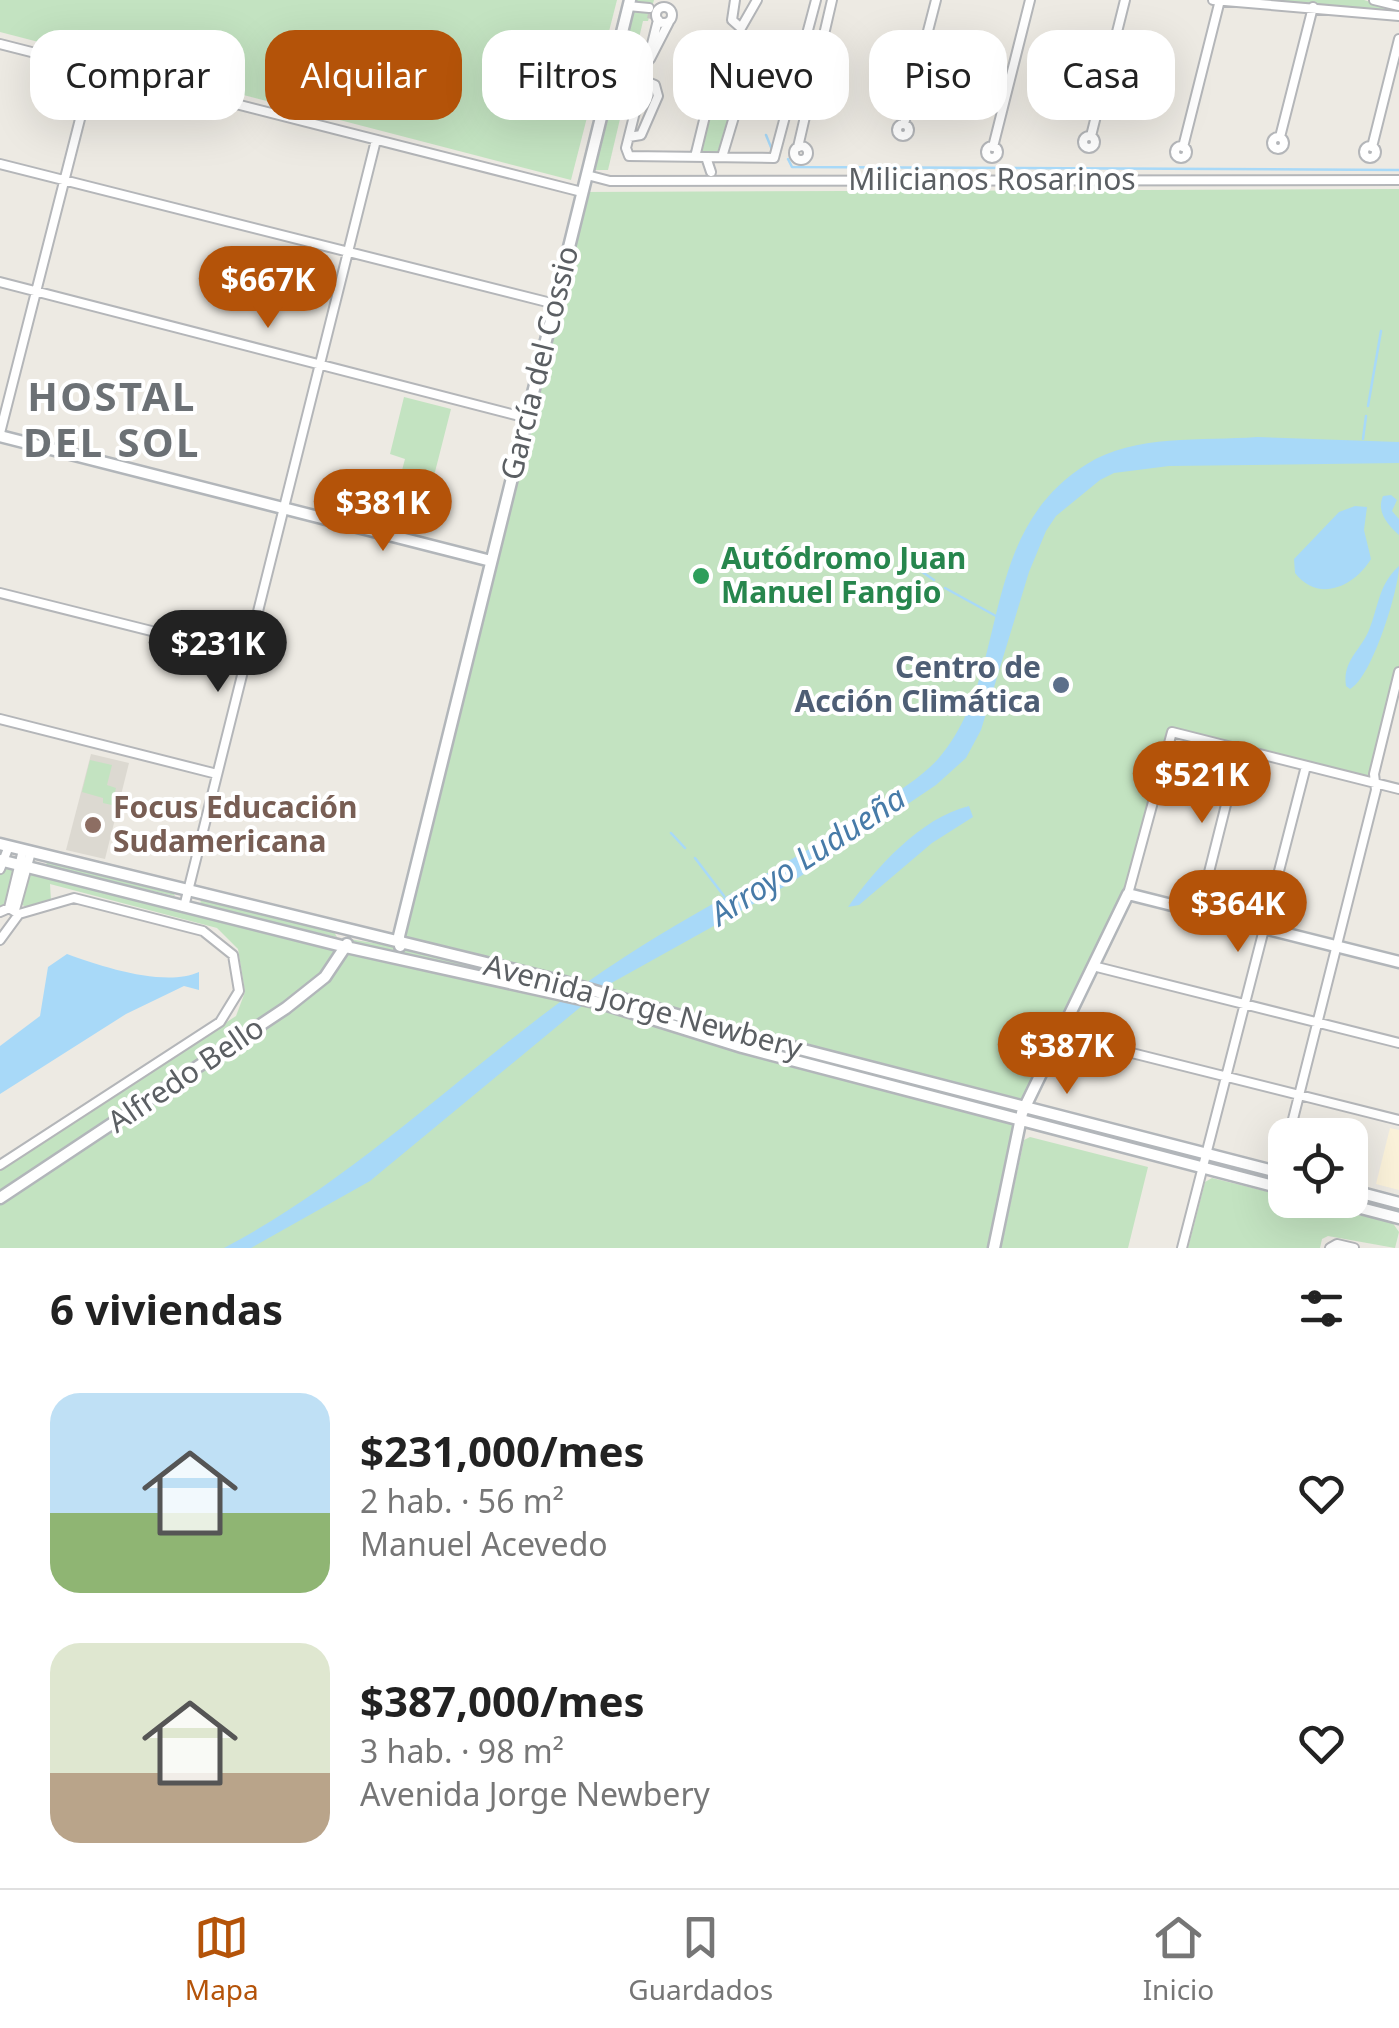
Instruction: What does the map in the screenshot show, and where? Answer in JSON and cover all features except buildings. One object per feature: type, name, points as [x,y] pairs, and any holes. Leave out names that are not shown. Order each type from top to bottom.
[{"type":"main road","name":"García del Cossio","points":[[400,959],[400,944],[491,561],[629,3]]},
{"type":"main road","points":[[0,434],[491,561]]},
{"type":"main road","name":"Avenida Jorge Newbery","points":[[4,845],[564,982],[749,1036],[1268,1170]]},
{"type":"main road","name":"Avenida Jorge Newbery","points":[[2,863],[346,948],[553,991],[742,1047],[1268,1185]]},
{"type":"main road","points":[[994,1248],[1025,1107],[1128,894],[1399,962]]},
{"type":"main road","name":"Alfredo Bello","points":[[0,1198],[286,1008],[325,977],[346,948],[351,932]]},
{"type":"main road","points":[[1368,1195],[1399,1203]]},
{"type":"main road","points":[[1368,1210],[1399,1218]]},
{"type":"street","points":[[653,51],[669,22],[672,0]]},
{"type":"street","points":[[735,0],[732,20],[741,28],[757,0]]},
{"type":"street","points":[[632,120],[626,152],[633,158],[776,156],[816,0]]},
{"type":"street","points":[[798,147],[832,0]]},
{"type":"street","points":[[904,124],[936,0]]},
{"type":"street","points":[[993,146],[1030,0]]},
{"type":"street","points":[[1092,136],[1125,0]]},
{"type":"street","points":[[1183,146],[1217,0],[1399,16]]},
{"type":"street","points":[[1374,0],[1399,6]]},
{"type":"street","points":[[629,3],[654,11],[672,11]]},
{"type":"street","points":[[1280,137],[1312,7]]},
{"type":"street","points":[[654,11],[669,22]]},
{"type":"street","points":[[1372,146],[1399,39]]},
{"type":"street","points":[[0,44],[30,52]]},
{"type":"street","points":[[695,157],[706,112],[732,83],[742,90],[714,157],[711,176]]},
{"type":"street","points":[[653,84],[658,96],[653,107]]},
{"type":"street","points":[[245,107],[582,192]]},
{"type":"street","points":[[0,434],[80,120]]},
{"type":"street","points":[[628,137],[641,135],[648,120]]},
{"type":"street","points":[[184,906],[376,140]]},
{"type":"street","points":[[0,164],[554,304]]},
{"type":"street","name":"Milicianos Rosarinos","points":[[586,175],[610,181],[711,176],[1399,180]]},
{"type":"street","points":[[0,282],[526,418]]},
{"type":"street","points":[[0,593],[247,656]]},
{"type":"street","points":[[1293,1118],[1399,672]]},
{"type":"street","points":[[0,719],[218,774]]},
{"type":"street","points":[[1128,894],[1172,732],[1399,789]]},
{"type":"street","points":[[1199,912],[1240,749]]},
{"type":"street","points":[[1182,1248],[1306,766]]},
{"type":"street","points":[[2,863],[4,845]]},
{"type":"street","points":[[0,940],[27,851]]},
{"type":"street","points":[[0,1165],[220,1022],[239,991],[234,955],[202,931],[69,897],[11,911]]},
{"type":"street","points":[[1093,966],[1399,1043]]},
{"type":"street","points":[[1060,1035],[1399,1120]]},
{"type":"street","points":[[1331,1246],[1354,1248]]},
{"type":"shaded area","name":"Focus Educación Sudamericana","points":[[91,754],[129,763],[105,859],[66,850]]},
{"type":"shaded area","points":[[1390,1128],[1399,1130],[1399,1190],[1376,1184]]},
{"type":"green space","points":[[0,0],[617,0],[609,30],[482,30],[482,120],[586,120],[571,180],[340,120],[462,120],[462,30],[265,30],[265,101],[245,96],[245,30],[30,30],[30,40],[0,32]]},
{"type":"green space","points":[[630,0],[654,0],[641,30],[623,30]]},
{"type":"green space","points":[[1238,0],[1364,0],[1399,11]]},
{"type":"green space","points":[[600,120],[620,120],[608,170],[588,170]]},
{"type":"green space","points":[[706,120],[730,120],[720,153],[701,154]]},
{"type":"green space","points":[[1399,189],[1399,672],[1375,783],[1172,732],[1128,894],[1025,1107],[994,1248],[0,1248],[0,1171],[236,1016],[245,992],[238,949],[217,928],[50,884],[51,901],[28,909],[20,903],[0,909],[0,860],[346,947],[349,939],[392,946],[401,952],[399,936],[582,192]]},
{"type":"green space","points":[[404,397],[451,409],[421,527],[389,519],[405,459],[390,454]]},
{"type":"green space","points":[[90,760],[112,765],[107,785],[116,788],[112,805],[82,792]]},
{"type":"green space","points":[[47,860],[173,892],[175,896],[46,867]]},
{"type":"green space","points":[[201,898],[334,932],[337,937],[200,906]]},
{"type":"green space","points":[[1035,1114],[1190,1156],[1188,1161],[1034,1120]]},
{"type":"green space","points":[[1030,1137],[1148,1167],[1128,1248],[1001,1248],[1024,1140]]},
{"type":"green space","points":[[1212,1178],[1268,1192],[1268,1218],[1368,1217],[1392,1222],[1399,1232],[1395,1248],[1328,1236],[1322,1239],[1320,1248],[1188,1248],[1205,1182]]},
{"type":"water","name":"Arroyo Ludueña","points":[[1257,437],[1399,442],[1399,463],[1169,466],[1114,473],[1100,480],[1056,516],[1046,531],[1029,572],[981,730],[966,758],[936,785],[789,884],[606,986],[370,1181],[251,1248],[224,1248],[330,1182],[525,1029],[626,956],[847,825],[932,766],[961,725],[977,686],[1010,565],[1027,528],[1051,493],[1087,464],[1106,454],[1147,443]]},
{"type":"water","points":[[1391,495],[1397,500],[1392,511],[1399,519],[1399,535],[1382,513],[1383,496]]},
{"type":"water","points":[[1355,506],[1367,507],[1364,530],[1371,559],[1355,577],[1335,588],[1314,587],[1304,582],[1295,573],[1294,559],[1339,512]]},
{"type":"water","points":[[1399,566],[1375,651],[1350,689],[1346,686],[1349,663],[1369,630],[1383,588]]},
{"type":"water","points":[[969,806],[973,817],[932,843],[859,905],[848,907],[901,846],[933,821]]},
{"type":"water","points":[[67,954],[153,977],[199,972],[199,990],[184,986],[126,1014],[0,1094],[0,1046],[40,1016],[48,967]]},
{"type":"waterway","points":[[766,135],[773,152]]},
{"type":"waterway","points":[[788,159],[792,167],[1399,170]]},
{"type":"waterway","points":[[1368,406],[1381,331]]},
{"type":"waterway","points":[[1363,439],[1366,416]]},
{"type":"waterway","points":[[912,565],[934,580]]},
{"type":"waterway","points":[[945,588],[996,616]]},
{"type":"waterway","points":[[671,833],[685,848]]},
{"type":"waterway","points":[[695,858],[724,896]]},
{"type":"tunnel","points":[[648,14],[652,15]]},
{"type":"place","name":"Autódromo Juan Manuel Fangio","points":[[701,576]]},
{"type":"place","name":"Centro de Acción Climática","points":[[1061,685]]},
{"type":"place","name":"Focus Educación Sudamericana","points":[[93,825]]},
{"type":"district","name":"HOSTAL DEL SOL","points":[[112,420]]}]
